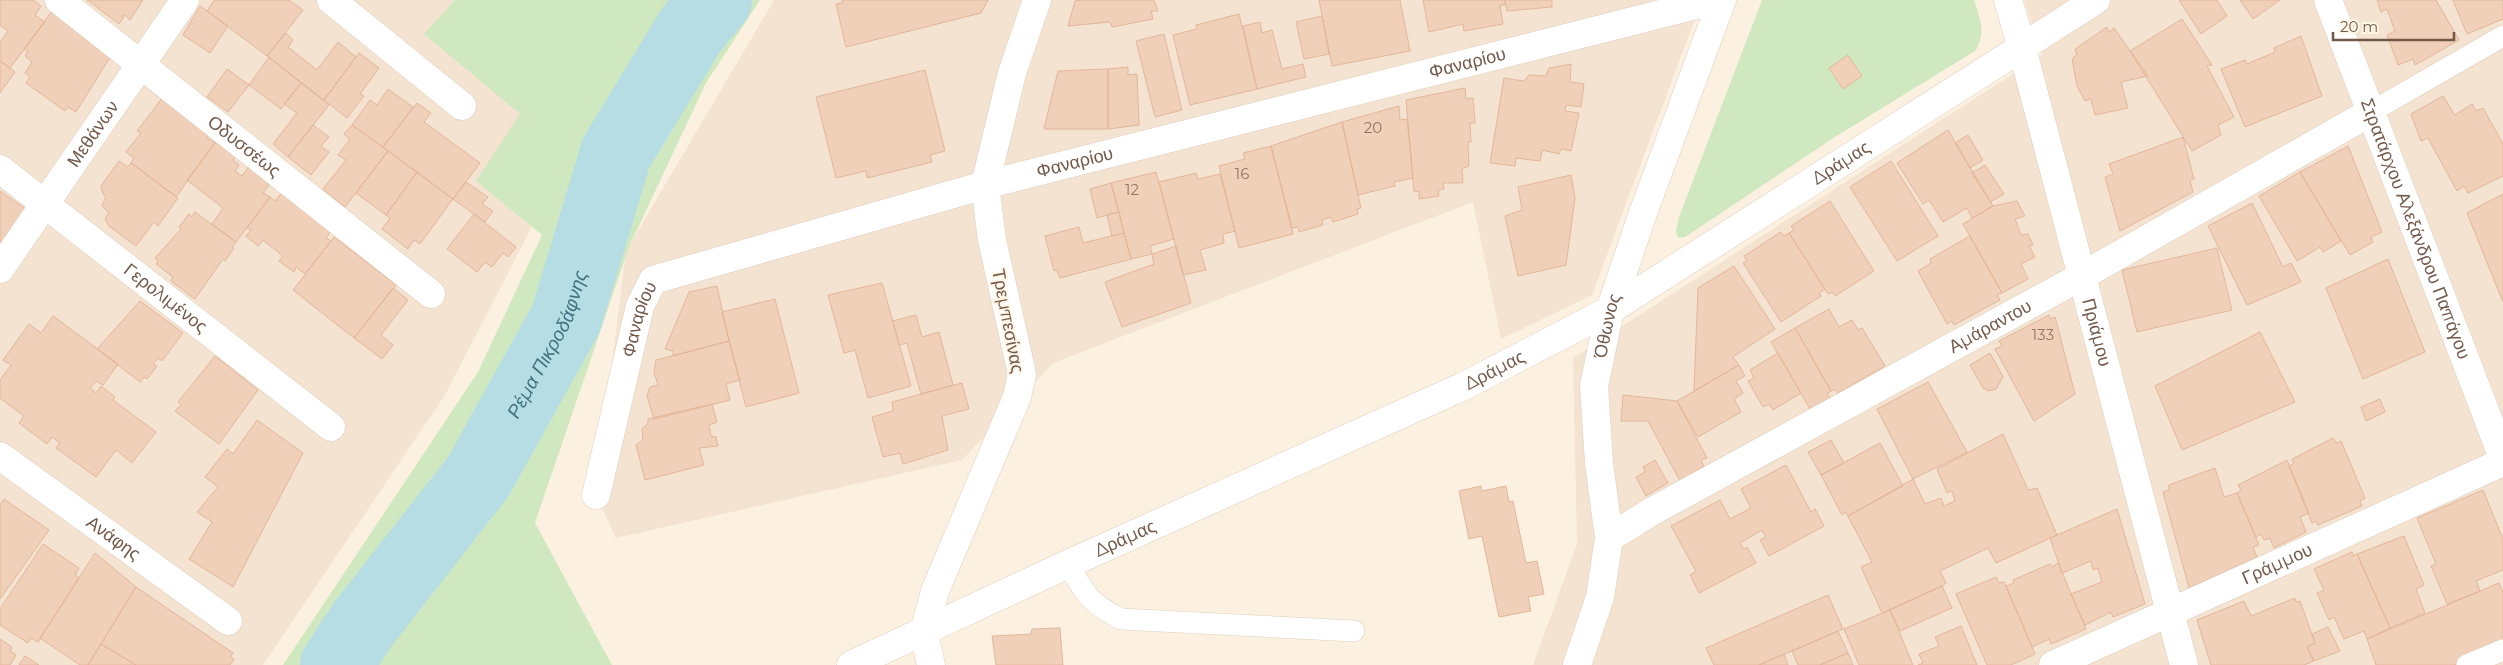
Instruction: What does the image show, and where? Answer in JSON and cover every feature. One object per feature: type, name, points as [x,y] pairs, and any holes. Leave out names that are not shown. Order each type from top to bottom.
[{"type":"street","name":"Οδυσσέως","points":[[59,0],[430,294]]},
{"type":"street","name":"Μεθάνων","points":[[0,269],[185,0]]},
{"type":"street","points":[[331,0],[462,106]]},
{"type":"street","name":"Τρεμπεσίνας","points":[[924,632],[935,591],[1017,396],[1022,374],[992,240],[985,185],[1012,73],[1036,0]]},
{"type":"street","name":"Φαναρίου","points":[[596,495],[640,306],[653,280],[985,185],[1716,0]]},
{"type":"street","name":"Όθωνος","points":[[1577,665],[1600,597],[1609,538],[1599,463],[1594,386],[1610,310],[1643,213],[1722,0]]},
{"type":"street","name":"Πριάμου","points":[[2008,0],[2184,665]]},
{"type":"street","name":"Δράμας","points":[[851,665],[1068,564],[1464,386],[1610,310],[2096,0]]},
{"type":"street","name":"Στρατάρχου Αλεξάνδρου Παπάγου","points":[[2328,0],[2503,458]]},
{"type":"street","name":"Αμάραντου","points":[[1609,538],[1651,512],[2082,276],[2371,112]]},
{"type":"street","name":"Γερολιμένος","points":[[0,169],[331,428]]},
{"type":"street","name":"Ανάφης","points":[[0,456],[228,620]]},
{"type":"street","name":"Γράμμου","points":[[2053,665],[2503,462]]},
{"type":"street","points":[[924,632],[931,665]]},
{"type":"lane","points":[[2371,112],[2503,36]]},
{"type":"lane","points":[[1068,564],[1087,597],[1101,609],[1121,619],[1354,631]]},
{"type":"lane","points":[[2467,665],[2503,650]]},
{"type":"shaded area","points":[[0,0],[649,0],[445,395],[263,665],[0,665]]},
{"type":"shaded area","points":[[774,0],[1702,0],[1592,295],[1501,339],[1473,202],[1053,363],[962,460],[616,538],[596,495],[626,251]]},
{"type":"shaded area","points":[[2024,0],[2503,0],[2503,665],[1533,665],[1577,544],[1573,358],[2042,55]]},
{"type":"green space","points":[[455,0],[760,0],[706,83],[629,247],[535,523],[612,665],[283,665],[478,372],[542,235],[476,181],[520,114],[424,34]]},
{"type":"green space","points":[[1762,0],[1974,0],[1982,32],[1975,51],[1835,137],[1685,237],[1678,238],[1676,231],[1679,217]]},
{"type":"building","points":[[0,0],[33,0],[41,6],[35,15],[45,22],[10,68],[0,61],[0,42],[8,31],[0,25]]},
{"type":"building","points":[[87,0],[143,0],[130,20],[125,15],[119,24]]},
{"type":"building","points":[[214,0],[289,0],[303,10],[267,56],[207,11]]},
{"type":"building","points":[[842,0],[988,0],[981,13],[846,47],[836,4],[842,3]]},
{"type":"building","points":[[1154,0],[1158,11],[1151,11],[1153,19],[1112,27],[1110,22],[1068,26],[1075,1]]},
{"type":"building","points":[[1319,0],[1400,0],[1410,51],[1332,66]]},
{"type":"building","points":[[1423,0],[1505,0],[1505,5],[1500,5],[1503,24],[1464,31],[1463,24],[1429,32]]},
{"type":"building","points":[[1505,0],[1552,0],[1552,7],[1507,11]]},
{"type":"building","points":[[2179,0],[2217,0],[2227,16],[2201,34]]},
{"type":"building","points":[[2240,0],[2280,0],[2253,19]]},
{"type":"building","points":[[2377,0],[2436,0],[2459,40],[2415,65],[2413,59],[2398,65],[2387,35],[2395,31],[2387,9],[2381,12]]},
{"type":"building","points":[[2453,0],[2503,0],[2503,19],[2467,34]]},
{"type":"building","points":[[200,6],[228,26],[210,53],[183,35]]},
{"type":"building","points":[[52,11],[112,54],[76,112],[68,107],[65,111],[26,83],[30,77],[25,73],[32,62],[25,56],[28,51],[24,49]]},
{"type":"building","points":[[1239,14],[1257,89],[1190,105],[1173,35],[1197,29],[1196,25]]},
{"type":"building","points":[[1322,16],[1329,54],[1304,59],[1296,22]]},
{"type":"building","points":[[2182,19],[2212,65],[2207,66],[2234,117],[2218,125],[2221,135],[2192,151],[2130,51]]},
{"type":"building","points":[[1260,22],[1262,33],[1272,30],[1282,69],[1303,64],[1306,77],[1257,89],[1243,26]]},
{"type":"building","points":[[2107,27],[2109,32],[2114,28],[2148,76],[2121,82],[2128,108],[2095,115],[2091,99],[2085,101],[2077,86],[2072,59],[2077,54],[2075,49]]},
{"type":"building","points":[[286,33],[293,40],[288,47],[317,70],[338,42],[356,57],[324,100],[267,56]]},
{"type":"building","points":[[1164,34],[1182,110],[1155,117],[1136,41]]},
{"type":"building","points":[[2301,36],[2322,96],[2245,127],[2221,69],[2245,60],[2247,64],[2275,52],[2274,48]]},
{"type":"building","points":[[359,53],[379,68],[360,94],[364,96],[347,118],[324,100]]},
{"type":"building","points":[[1848,55],[1862,76],[1843,89],[1829,68]]},
{"type":"building","points":[[269,57],[301,83],[281,109],[249,85]]},
{"type":"building","points":[[0,61],[15,72],[0,93]]},
{"type":"building","points":[[1571,64],[1570,82],[1584,84],[1581,107],[1566,105],[1565,111],[1579,113],[1571,151],[1561,149],[1559,154],[1542,150],[1540,161],[1516,158],[1515,166],[1490,163],[1504,78],[1524,81],[1529,75],[1546,76],[1549,68]]},
{"type":"building","points":[[1128,67],[1128,75],[1137,74],[1139,125],[1108,129],[1108,69]]},
{"type":"building","points":[[227,69],[249,85],[228,112],[207,97]]},
{"type":"building","points":[[1108,69],[1108,129],[1044,129],[1058,71]]},
{"type":"building","points":[[925,70],[945,151],[930,155],[932,162],[867,178],[866,171],[836,178],[816,97]]},
{"type":"building","points":[[301,83],[329,105],[288,157],[273,144],[297,113],[284,104]]},
{"type":"building","points":[[1465,88],[1466,99],[1473,98],[1475,123],[1470,123],[1471,142],[1468,142],[1469,166],[1462,169],[1463,183],[1443,183],[1444,189],[1438,190],[1439,196],[1419,199],[1419,191],[1414,192],[1406,100]]},
{"type":"building","points":[[388,89],[413,107],[383,147],[352,125],[370,100],[377,105]]},
{"type":"building","points":[[2443,96],[2455,115],[2472,104],[2476,111],[2483,108],[2503,144],[2503,176],[2468,193],[2464,186],[2457,191],[2428,138],[2421,141],[2411,114]]},
{"type":"building","points":[[163,97],[210,132],[207,138],[215,143],[176,197],[131,163],[134,158],[126,152],[141,133],[137,131]]},
{"type":"building","points":[[417,103],[431,113],[424,122],[480,163],[453,199],[383,147]]},
{"type":"building","points":[[1399,106],[1400,120],[1407,119],[1413,178],[1394,182],[1395,186],[1358,195],[1342,122]]},
{"type":"building","points":[[1342,122],[1361,208],[1357,209],[1358,214],[1333,222],[1331,217],[1322,220],[1323,225],[1299,232],[1298,227],[1292,228],[1271,146]]},
{"type":"building","points":[[313,125],[329,137],[321,146],[329,152],[311,175],[288,157]]},
{"type":"building","points":[[352,125],[388,151],[345,207],[323,189],[346,160],[338,155],[350,139],[344,134]]},
{"type":"building","points":[[1948,130],[1993,206],[1972,218],[1967,208],[1943,222],[1929,200],[1923,204],[1897,163]]},
{"type":"building","points":[[1968,135],[1983,160],[1970,168],[1955,143]]},
{"type":"building","points":[[2183,137],[2194,179],[2190,181],[2193,192],[2120,231],[2105,177],[2113,174],[2109,164]]},
{"type":"building","points":[[217,140],[237,155],[233,160],[239,165],[235,171],[242,176],[250,165],[271,182],[263,193],[270,197],[236,242],[212,224],[223,208],[187,180]]},
{"type":"building","points":[[1271,146],[1293,234],[1239,248],[1219,166],[1245,159],[1243,153]]},
{"type":"building","points":[[2348,146],[2382,232],[2371,237],[2373,242],[2350,255],[2300,172]]},
{"type":"building","points":[[388,151],[417,172],[386,215],[356,193]]},
{"type":"building","points":[[119,161],[128,167],[131,163],[178,198],[158,226],[154,222],[136,246],[109,226],[105,219],[109,213],[102,206],[106,196],[103,194],[101,186]]},
{"type":"building","points":[[1891,161],[1938,236],[1897,261],[1850,187]]},
{"type":"building","points":[[1985,165],[2004,194],[1990,202],[1972,173]]},
{"type":"building","points":[[417,172],[453,199],[420,244],[414,240],[408,249],[382,229],[390,218],[386,215]]},
{"type":"building","points":[[1156,172],[1174,239],[1150,246],[1152,254],[1131,259],[1111,183]]},
{"type":"building","points":[[2300,172],[2341,241],[2323,252],[2320,247],[2297,261],[2259,196]]},
{"type":"building","points":[[1196,173],[1198,179],[1220,174],[1235,231],[1223,234],[1224,243],[1200,250],[1206,270],[1183,275],[1159,182]]},
{"type":"building","points":[[1571,175],[1575,198],[1566,265],[1518,276],[1505,216],[1522,210],[1518,187]]},
{"type":"building","points":[[466,182],[488,197],[482,204],[493,211],[485,222],[453,199]]},
{"type":"building","points":[[1111,183],[1119,212],[1097,218],[1090,189]]},
{"type":"building","points":[[284,190],[333,228],[326,238],[331,241],[305,274],[296,267],[294,272],[279,261],[283,256],[263,240],[258,246],[246,236],[251,230],[247,228],[270,197],[275,201]]},
{"type":"building","points":[[0,191],[30,212],[0,258]]},
{"type":"building","points":[[2503,194],[2503,302],[2467,213]]},
{"type":"building","points":[[1830,201],[1874,271],[1835,296],[1832,292],[1828,294],[1789,233],[1794,230],[1791,226]]},
{"type":"building","points":[[2017,201],[2025,216],[2015,219],[2021,235],[2028,234],[2033,245],[2029,246],[2035,257],[2021,264],[2028,279],[2002,293],[1963,224],[1993,206]]},
{"type":"building","points":[[2252,203],[2283,267],[2291,263],[2301,282],[2247,305],[2208,226]]},
{"type":"building","points":[[195,212],[236,242],[225,261],[223,259],[195,299],[171,281],[173,277],[156,264],[158,261],[155,258],[181,229],[179,227],[189,214],[192,217]]},
{"type":"building","points":[[1119,212],[1124,233],[1112,236],[1107,215]]},
{"type":"building","points":[[474,214],[516,247],[508,257],[503,253],[492,267],[485,262],[477,272],[447,249]]},
{"type":"building","points":[[1079,227],[1083,243],[1124,233],[1131,259],[1060,278],[1057,270],[1054,271],[1045,236]]},
{"type":"building","points":[[1781,232],[1784,236],[1789,233],[1825,289],[1819,293],[1821,296],[1781,322],[1743,263],[1747,261],[1744,256]]},
{"type":"building","points":[[1970,236],[2002,293],[1997,295],[2000,300],[1954,325],[1952,321],[1947,324],[1918,271],[1931,263],[1930,259]]},
{"type":"building","points":[[334,237],[396,285],[354,338],[293,290]]},
{"type":"building","points":[[1176,246],[1191,303],[1122,327],[1105,282],[1154,264],[1152,254]]},
{"type":"building","points":[[2217,248],[2232,310],[2137,332],[2122,270]]},
{"type":"building","points":[[2388,259],[2425,352],[2363,379],[2326,288]]},
{"type":"building","points":[[1734,266],[1775,329],[1733,357],[1739,365],[1694,391],[1698,288]]},
{"type":"building","points":[[882,283],[911,386],[868,398],[855,350],[844,353],[828,295]]},
{"type":"building","points":[[717,286],[729,341],[673,356],[673,351],[665,349],[689,292]]},
{"type":"building","points":[[393,288],[408,300],[381,335],[393,345],[382,359],[354,338]]},
{"type":"building","points":[[775,299],[799,393],[746,407],[722,312]]},
{"type":"building","points":[[140,301],[183,333],[162,361],[158,358],[153,364],[157,366],[147,379],[144,377],[140,382],[97,349]]},
{"type":"building","points":[[1829,309],[1839,327],[1852,320],[1858,330],[1862,328],[1885,366],[1838,393],[1835,389],[1831,391],[1795,328]]},
{"type":"building","points":[[916,315],[922,337],[939,332],[953,385],[921,394],[907,343],[899,345],[893,321]]},
{"type":"building","points":[[2049,315],[2051,319],[2055,317],[2075,394],[2034,421],[1995,349],[2002,346],[1999,341]]},
{"type":"building","points":[[53,316],[118,364],[103,385],[96,381],[90,388],[96,393],[101,386],[115,397],[113,400],[156,432],[132,463],[116,450],[96,477],[56,448],[60,443],[52,437],[47,444],[19,423],[24,416],[0,398],[0,380],[11,365],[3,360],[29,324],[41,333]]},
{"type":"building","points":[[1795,328],[1831,391],[1827,394],[1830,398],[1810,409],[1771,342]]},
{"type":"building","points":[[2260,332],[2295,402],[2182,450],[2155,386]]},
{"type":"building","points":[[729,341],[740,380],[726,384],[730,400],[654,419],[647,396],[650,387],[658,385],[654,372],[656,360]]},
{"type":"building","points":[[1778,353],[1801,393],[1773,410],[1769,404],[1763,407],[1748,381],[1754,378],[1750,370]]},
{"type":"building","points":[[1990,353],[2003,377],[1996,389],[1989,391],[1983,388],[1970,365]]},
{"type":"building","points":[[215,356],[258,390],[219,444],[175,411],[181,405],[178,402]]},
{"type":"building","points":[[1739,365],[1745,376],[1736,381],[1743,393],[1734,399],[1741,412],[1698,437],[1677,401]]},
{"type":"building","points":[[1928,382],[1967,452],[1913,479],[1877,409]]},
{"type":"building","points":[[962,383],[969,409],[942,416],[948,450],[903,464],[900,453],[883,457],[872,417],[893,411],[892,402]]},
{"type":"building","points":[[1623,395],[1677,401],[1707,458],[1701,460],[1704,466],[1680,481],[1648,421],[1621,421]]},
{"type":"building","points":[[2380,399],[2385,412],[2366,421],[2361,407]]},
{"type":"building","points":[[712,404],[717,422],[709,425],[711,436],[716,437],[718,446],[699,448],[704,465],[645,480],[636,445],[643,440],[642,429],[648,423],[648,419]]},
{"type":"building","points":[[257,420],[303,453],[233,587],[189,559],[212,522],[197,512],[218,487],[205,477],[227,449],[233,454]]},
{"type":"building","points":[[2003,434],[2028,490],[2037,488],[2057,535],[1996,563],[1988,548],[1940,571],[1946,583],[1942,586],[1882,613],[1861,567],[1872,562],[1848,516],[1913,479],[1925,504],[1941,498],[1944,506],[1955,501],[1952,491],[1947,493],[1937,469]]},
{"type":"building","points":[[2333,438],[2336,443],[2341,441],[2365,498],[2360,501],[2362,506],[2318,525],[2316,521],[2312,523],[2289,466],[2294,463],[2292,459]]},
{"type":"building","points":[[1831,440],[1844,463],[1821,475],[1808,452]]},
{"type":"building","points":[[1880,443],[1903,486],[1848,516],[1846,512],[1842,515],[1821,475]]},
{"type":"building","points":[[1655,460],[1668,483],[1646,496],[1636,477],[1645,472],[1643,467]]},
{"type":"building","points":[[2287,460],[2309,513],[2300,517],[2306,532],[2274,548],[2270,538],[2264,540],[2261,534],[2256,537],[2237,493],[2241,490],[2238,485]]},
{"type":"building","points":[[1786,465],[1811,512],[1815,509],[1824,526],[1769,556],[1760,540],[1766,537],[1762,530],[1740,543],[1744,549],[1747,547],[1756,563],[1699,593],[1690,575],[1696,571],[1671,526],[1720,500],[1730,519],[1751,508],[1741,489]]},
{"type":"building","points":[[2215,468],[2224,497],[2237,493],[2259,545],[2253,547],[2257,557],[2189,588],[2163,492],[2169,490],[2169,485]]},
{"type":"building","points":[[1481,486],[1482,491],[1506,486],[1509,502],[1513,501],[1526,563],[1537,561],[1544,594],[1528,597],[1531,611],[1499,617],[1482,536],[1469,539],[1459,491]]},
{"type":"building","points":[[2483,490],[2503,539],[2503,570],[2476,581],[2480,591],[2447,604],[2431,566],[2436,564],[2417,518]]},
{"type":"building","points":[[4,499],[49,530],[0,599],[0,505]]},
{"type":"building","points":[[2117,509],[2145,604],[2113,617],[2111,612],[2085,625],[2071,594],[2102,582],[2098,568],[2093,570],[2091,561],[2062,573],[2050,538]]},
{"type":"building","points":[[2404,536],[2424,585],[2416,589],[2425,613],[2390,628],[2357,554]]},
{"type":"building","points":[[43,544],[79,568],[75,575],[79,578],[38,642],[31,638],[28,643],[0,625],[0,609]]},
{"type":"building","points":[[2352,552],[2353,556],[2357,554],[2390,628],[2367,639],[2364,631],[2344,639],[2334,617],[2329,620],[2317,593],[2324,590],[2314,569]]},
{"type":"building","points":[[95,553],[136,587],[88,665],[80,665],[40,638]]},
{"type":"building","points":[[2058,563],[2086,629],[2051,644],[2049,639],[2032,647],[2006,586],[2014,583],[2013,580],[2050,564],[2052,567]]},
{"type":"building","points":[[1996,577],[1999,583],[2004,582],[2035,654],[2011,665],[1987,665],[1956,594]]},
{"type":"building","points":[[2499,583],[2503,592],[2503,644],[2454,665],[2376,665],[2367,639]]},
{"type":"building","points":[[1942,586],[1952,608],[1900,631],[1890,610]]},
{"type":"building","points":[[136,587],[233,653],[230,657],[234,659],[230,665],[136,665],[101,644]]},
{"type":"building","points":[[1828,595],[1843,629],[1759,665],[1714,665],[1706,648]]},
{"type":"building","points":[[2295,598],[2296,602],[2300,601],[2315,643],[2307,647],[2314,661],[2304,665],[2211,665],[2197,620],[2244,601],[2251,616]]},
{"type":"building","points":[[1890,610],[1913,665],[1859,665],[1844,629]]},
{"type":"building","points":[[1961,626],[1977,665],[1918,665],[1923,663],[1919,654],[1939,646],[1935,637]]},
{"type":"building","points":[[2328,627],[2340,651],[2314,661],[2307,647],[2315,643],[2312,634]]},
{"type":"building","points":[[1060,628],[1063,665],[996,665],[992,636],[1031,634],[1032,629]]},
{"type":"building","points":[[1838,631],[1848,653],[1820,665],[1798,665],[1792,651]]},
{"type":"building","points":[[0,639],[12,647],[10,651],[16,655],[10,665],[0,665]]},
{"type":"building","points":[[101,644],[136,665],[88,665]]},
{"type":"building","points":[[1848,653],[1853,665],[1820,665]]},
{"type":"building","points":[[1784,654],[1788,665],[1759,665]]},
{"type":"building","points":[[25,656],[39,665],[19,665]]},
{"type":"waterway","name":"Ρέμα Πικροδάφνης","points":[[336,665],[363,624],[478,477],[566,319],[616,153],[691,30],[716,0]]}]
